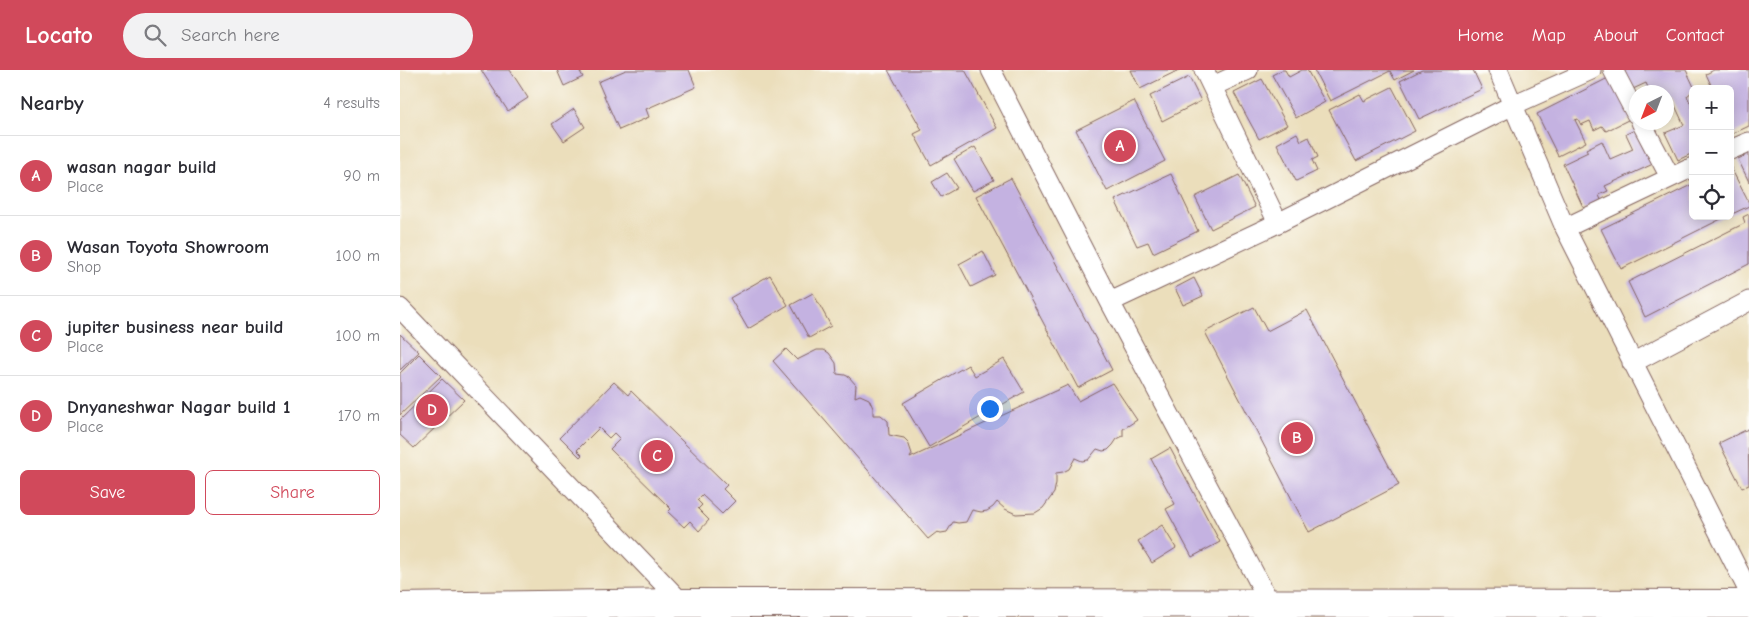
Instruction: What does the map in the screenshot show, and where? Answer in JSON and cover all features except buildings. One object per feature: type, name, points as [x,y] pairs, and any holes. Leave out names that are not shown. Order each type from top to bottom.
[{"type":"main road","points":[[400,607],[682,603],[1270,603],[1331,610],[1749,604]]},
{"type":"street","points":[[991,70],[1110,302],[1270,603]]},
{"type":"street","points":[[1248,70],[1208,78],[1278,223]]},
{"type":"street","points":[[1498,70],[1565,228],[1749,592]]},
{"type":"street","points":[[1110,302],[1278,223],[1513,105],[1591,70]]},
{"type":"street","points":[[1613,70],[1629,101]]},
{"type":"street","points":[[1645,130],[1670,177]]},
{"type":"street","points":[[1734,148],[1749,142]]},
{"type":"street","points":[[1565,228],[1689,169]]},
{"type":"street","points":[[1632,362],[1749,301]]},
{"type":"street","points":[[400,308],[682,603]]},
{"type":"place","name":"wasan nagar build","points":[[1120,146]]},
{"type":"place","name":"Dnyaneshwar Nagar build 1","points":[[432,410]]},
{"type":"place","name":"Wasan Toyota Showroom","points":[[1297,438]]},
{"type":"place","name":"jupiter business near build","points":[[657,456]]}]
